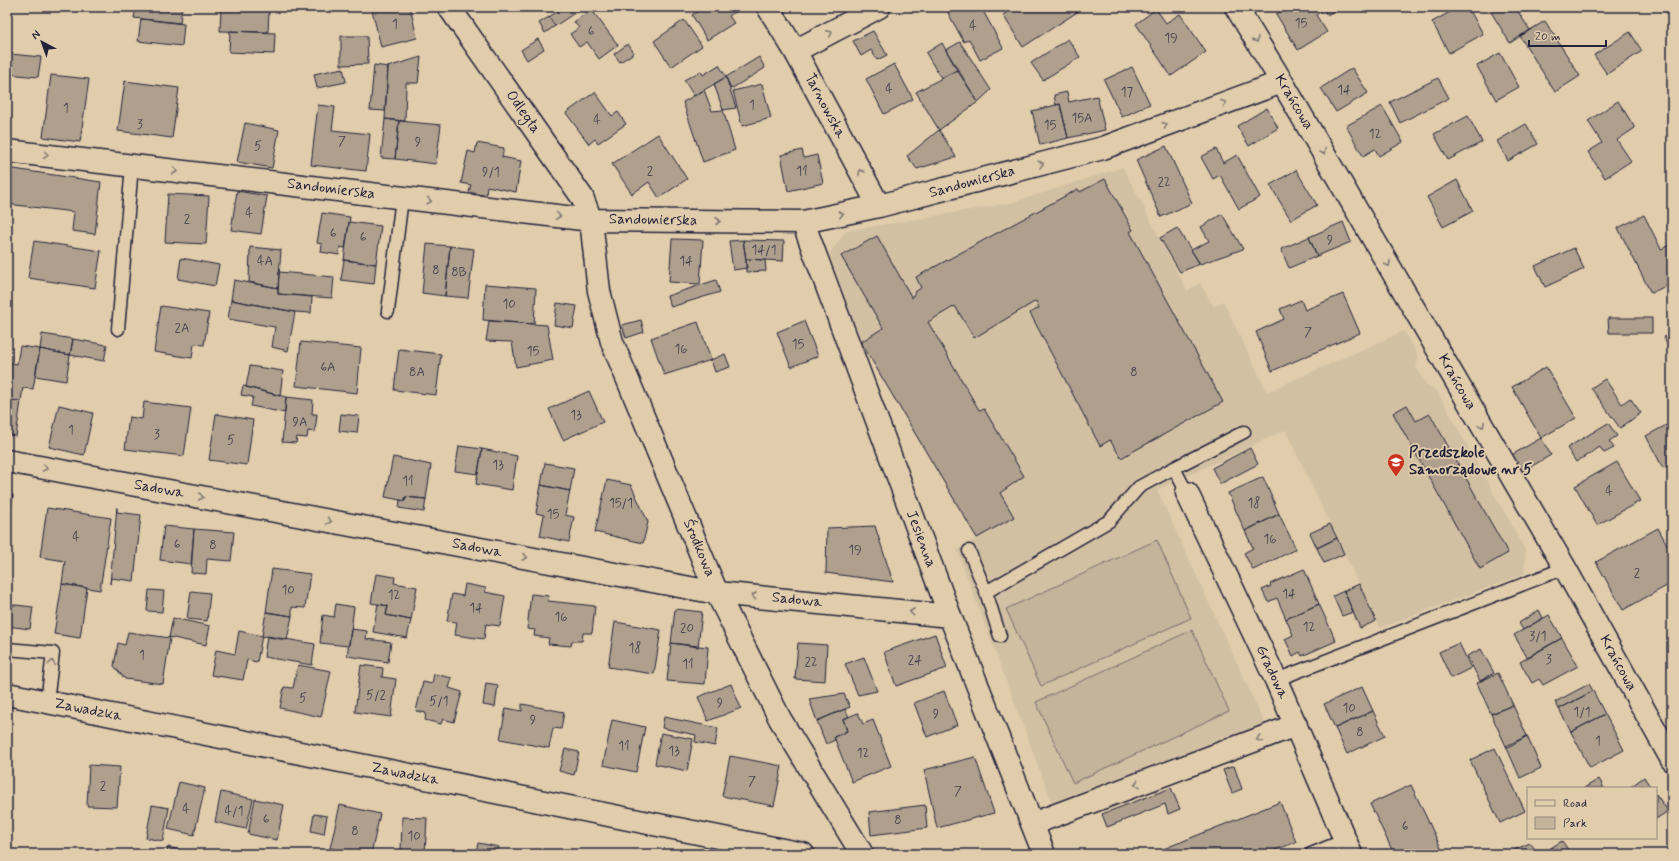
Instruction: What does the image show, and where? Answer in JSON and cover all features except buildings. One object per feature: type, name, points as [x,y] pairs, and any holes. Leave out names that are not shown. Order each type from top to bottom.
[{"type":"street","name":"Odległa","points":[[449,7],[582,197],[591,220]]},
{"type":"street","name":"Tarnowska","points":[[768,7],[795,52],[879,206]]},
{"type":"street","points":[[795,52],[879,7]]},
{"type":"street","name":"Krańcowa","points":[[1236,7],[1282,82],[1565,568],[1672,760]]},
{"type":"street","name":"Sandomierska","points":[[7,151],[591,220],[803,222],[879,206],[1103,148],[1282,82]]},
{"type":"street","name":"Środkowa","points":[[591,220],[599,291],[612,342],[717,592],[780,719],[862,854]]},
{"type":"street","name":"Jesienna","points":[[803,222],[950,616],[1044,854]]},
{"type":"street","name":"Sadowa","points":[[7,461],[717,592],[950,616]]},
{"type":"street","name":"Gradowa","points":[[1187,493],[1276,680],[1348,847]]},
{"type":"street","name":"Zawadzka","points":[[7,694],[803,854]]},
{"type":"street","points":[[1032,824],[1296,725]]},
{"type":"lane","points":[[118,329],[132,166]]},
{"type":"lane","points":[[388,311],[402,198]]},
{"type":"lane","points":[[986,592],[1109,521],[1139,487],[1244,432]]},
{"type":"lane","points":[[1174,468],[1187,493]]},
{"type":"lane","points":[[969,551],[986,592],[1000,636]]},
{"type":"lane","points":[[1276,680],[1565,568]]},
{"type":"lane","points":[[7,649],[53,653],[47,702]]},
{"type":"lane","points":[[1311,854],[1348,847]]},
{"type":"shaded area","points":[[1123,167],[1187,291],[1200,283],[1214,307],[1223,301],[1267,392],[1404,331],[1419,357],[1416,367],[1427,385],[1437,391],[1526,551],[1524,574],[1380,628],[1285,430],[1157,490],[1265,724],[1052,803],[957,550],[977,538],[861,342],[829,254],[846,231],[1011,203]]},
{"type":"green space","points":[[1157,540],[1191,618],[1041,686],[1006,609]]},
{"type":"green space","points":[[1192,630],[1229,711],[1073,783],[1036,702]]},
{"type":"place","name":"Przedszkole Samorządowe nr 5","points":[[1396,477]]}]
